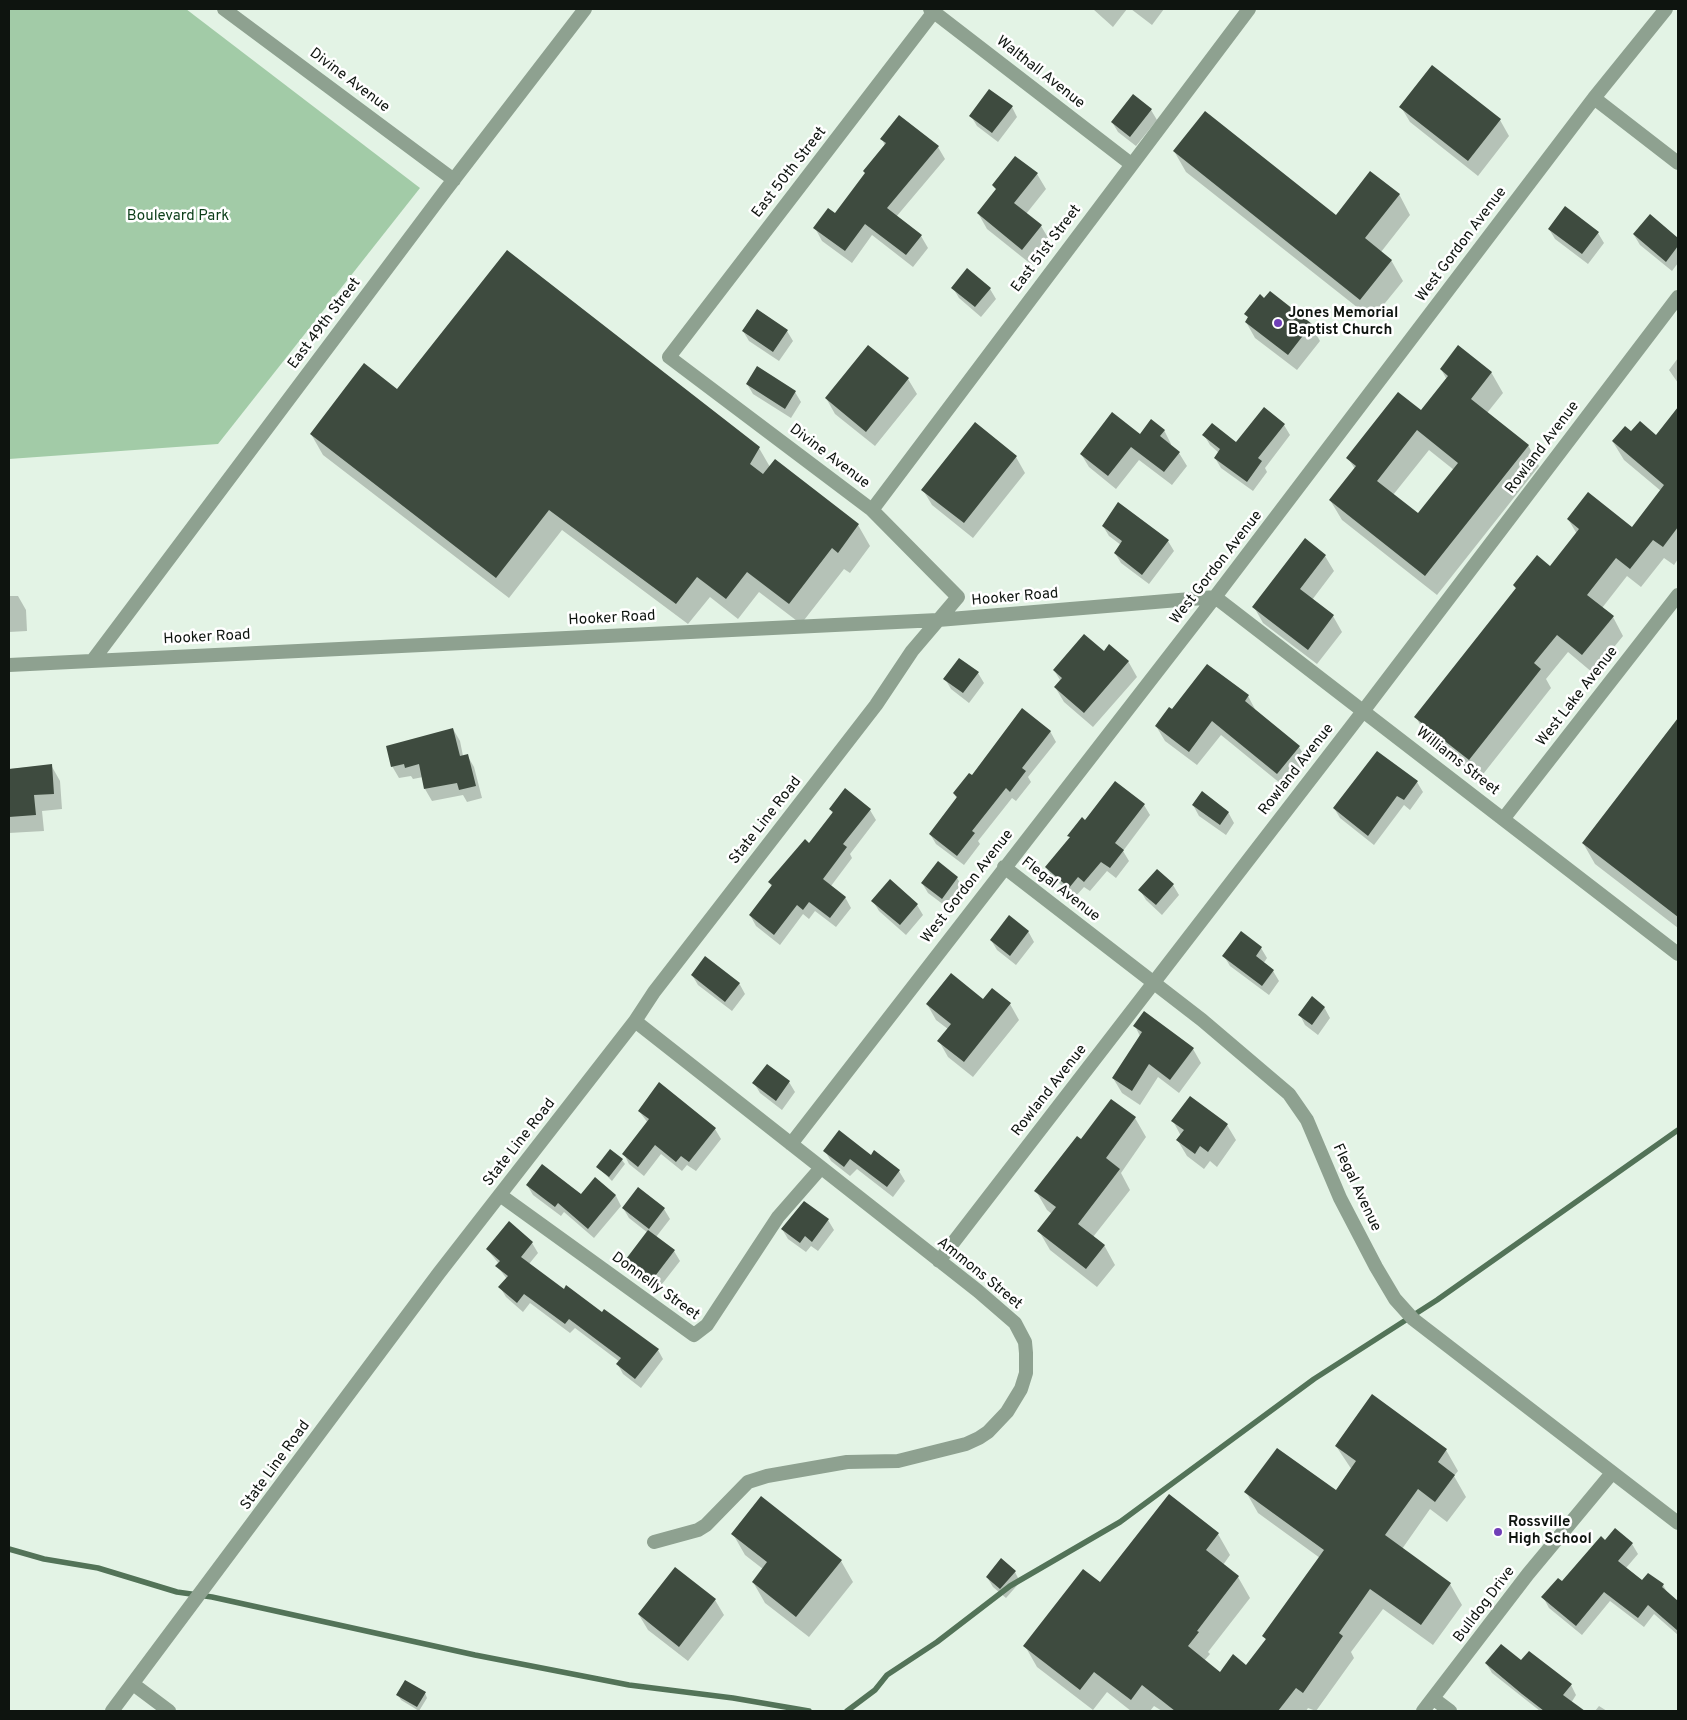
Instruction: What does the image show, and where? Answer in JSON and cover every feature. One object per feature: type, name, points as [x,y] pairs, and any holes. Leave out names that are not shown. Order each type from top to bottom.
[{"type":"street","name":"East 49th Street","points":[[93,660],[585,9]]},
{"type":"street","name":"East 51st Street","points":[[872,510],[1249,9]]},
{"type":"street","name":"West Gordon Avenue","points":[[791,1144],[1215,597],[1594,98],[1666,9]]},
{"type":"street","name":"Walthall Avenue","points":[[933,10],[1131,164]]},
{"type":"street","name":"East 50th Street","points":[[669,357],[933,10]]},
{"type":"street","name":"Divine Avenue","points":[[233,11],[454,180]]},
{"type":"street","points":[[1594,98],[1678,163]]},
{"type":"street","name":"Rowland Avenue","points":[[939,1261],[1364,710],[1678,297]]},
{"type":"street","name":"Divine Avenue","points":[[669,357],[872,510],[958,597]]},
{"type":"street","name":"West Lake Avenue","points":[[1504,818],[1678,595]]},
{"type":"street","name":"State Line Road","points":[[112,1711],[438,1273],[635,1021],[654,992],[876,705],[912,651],[958,597]]},
{"type":"street","name":"Hooker Road","points":[[9,665],[938,620],[1215,597]]},
{"type":"street","name":"Williams Street","points":[[1215,597],[1678,954]]},
{"type":"street","name":"Flegal Avenue","points":[[1004,867],[1154,983],[1289,1094],[1307,1120],[1340,1198],[1376,1267],[1395,1299],[1414,1320],[1678,1523]]},
{"type":"street","name":"Ammons Street","points":[[635,1021],[1015,1323],[1025,1342],[1026,1373],[1021,1389],[1007,1412],[988,1432],[966,1444],[898,1461],[847,1462],[767,1476],[748,1482],[706,1525],[698,1530],[654,1542]]},
{"type":"street","name":"Donnelly Street","points":[[500,1195],[694,1335],[707,1325],[778,1218],[820,1169]]},
{"type":"street","name":"Bulldog Drive","points":[[1423,1711],[1528,1574],[1612,1473]]},
{"type":"street","points":[[133,1684],[169,1711]]},
{"type":"street","points":[[1434,1699],[1450,1711]]},
{"type":"green space","name":"Boulevard Park","points":[[9,9],[186,9],[420,188],[218,444],[9,459]]},
{"type":"building","points":[[1432,65],[1501,119],[1468,161],[1399,107]]},
{"type":"building","points":[[989,89],[1013,106],[992,133],[969,116]]},
{"type":"building","points":[[1133,94],[1152,109],[1130,137],[1111,122]]},
{"type":"building","points":[[1205,111],[1336,215],[1370,171],[1400,194],[1365,238],[1392,260],[1360,300],[1173,151]]},
{"type":"building","points":[[899,115],[939,146],[887,208],[922,235],[906,255],[865,224],[845,251],[813,228],[828,208],[835,213],[865,173],[863,171],[886,143],[880,139]]},
{"type":"building","points":[[1015,156],[1038,173],[1014,203],[1042,225],[1022,250],[977,213],[996,189],[992,185]]},
{"type":"building","points":[[1565,206],[1599,232],[1582,254],[1548,229]]},
{"type":"building","points":[[1650,214],[1678,238],[1678,246],[1666,262],[1633,234]]},
{"type":"building","points":[[507,250],[760,447],[750,464],[763,474],[775,459],[859,524],[838,553],[832,548],[789,604],[747,572],[726,599],[697,577],[676,604],[549,510],[496,578],[310,434],[364,363],[397,389]]},
{"type":"building","points":[[967,268],[991,288],[975,307],[951,288]]},
{"type":"building","name":"Jones Memorial Baptist Church","points":[[1270,291],[1312,324],[1288,355],[1245,322],[1248,317],[1244,314],[1260,294],[1264,298]]},
{"type":"building","points":[[757,309],[788,330],[773,352],[742,331]]},
{"type":"building","points":[[868,345],[909,378],[866,432],[825,398]]},
{"type":"building","points":[[1458,345],[1492,372],[1471,399],[1529,445],[1425,576],[1329,500],[1356,466],[1346,458],[1398,392],[1421,410],[1448,376],[1440,369]],"holes":[[[1417,430],[1458,463],[1418,513],[1377,481]]]},
{"type":"building","points":[[757,366],[796,391],[785,409],[746,384]]},
{"type":"building","points":[[1264,407],[1285,424],[1258,458],[1262,461],[1247,482],[1214,458],[1220,449],[1202,435],[1212,423],[1236,442]]},
{"type":"building","points":[[1678,407],[1678,527],[1663,547],[1653,540],[1630,569],[1616,558],[1587,595],[1614,616],[1582,655],[1557,635],[1534,663],[1541,669],[1469,760],[1414,717],[1516,588],[1513,585],[1537,555],[1550,566],[1579,529],[1567,519],[1588,492],[1632,527],[1664,485],[1612,441],[1625,426],[1631,431],[1640,421],[1656,435]]},
{"type":"building","points":[[1112,412],[1140,434],[1151,419],[1165,430],[1160,436],[1180,452],[1164,472],[1131,447],[1108,476],[1080,454]]},
{"type":"building","points":[[975,422],[1017,456],[964,523],[921,490]]},
{"type":"building","points":[[1118,502],[1169,540],[1142,575],[1114,553],[1122,541],[1102,526]]},
{"type":"building","points":[[1305,538],[1326,555],[1300,589],[1334,615],[1308,650],[1252,607]]},
{"type":"building","points":[[1084,634],[1104,651],[1109,644],[1129,661],[1084,713],[1054,687],[1062,678],[1053,670]]},
{"type":"building","points":[[959,658],[979,672],[963,693],[943,679]]},
{"type":"building","points":[[1207,664],[1249,695],[1245,701],[1300,746],[1277,774],[1212,721],[1189,752],[1155,726],[1169,707],[1172,709]]},
{"type":"building","points":[[1022,708],[1051,731],[1022,768],[1026,771],[1010,792],[1006,788],[972,831],[975,833],[957,856],[929,834],[957,797],[953,793],[969,773],[972,775]]},
{"type":"building","points":[[1678,718],[1678,917],[1582,843]]},
{"type":"building","points":[[453,728],[460,756],[468,754],[476,786],[459,790],[457,783],[424,789],[419,764],[405,768],[404,764],[391,767],[386,746]]},
{"type":"building","points":[[1377,751],[1418,781],[1404,800],[1397,796],[1368,836],[1333,808]]},
{"type":"building","points":[[52,764],[54,794],[34,795],[36,815],[9,817],[9,769]]},
{"type":"building","points":[[1115,781],[1145,804],[1115,843],[1124,850],[1110,868],[1101,862],[1084,882],[1078,877],[1069,888],[1045,867],[1070,837],[1067,836],[1082,817],[1085,820]]},
{"type":"building","points":[[845,788],[871,809],[843,844],[847,847],[823,879],[846,897],[830,918],[809,902],[803,910],[797,905],[774,935],[749,915],[772,885],[768,882],[805,839],[809,843],[833,812],[829,809]]},
{"type":"building","points":[[1202,791],[1229,812],[1220,825],[1192,805]]},
{"type":"building","points":[[938,861],[958,877],[942,899],[921,883]]},
{"type":"building","points":[[1157,869],[1174,884],[1156,905],[1138,890]]},
{"type":"building","points":[[890,879],[918,904],[900,925],[871,901]]},
{"type":"building","points":[[1009,915],[1029,931],[1010,956],[990,940]]},
{"type":"building","points":[[1241,931],[1262,947],[1256,956],[1274,970],[1262,986],[1222,956]]},
{"type":"building","points":[[705,956],[740,983],[725,1002],[691,975]]},
{"type":"building","points":[[951,973],[983,999],[992,988],[1011,1003],[964,1062],[937,1041],[951,1024],[926,1004]]},
{"type":"building","points":[[1312,996],[1325,1007],[1312,1025],[1298,1015]]},
{"type":"building","points":[[1144,1011],[1194,1048],[1170,1080],[1149,1064],[1132,1091],[1112,1078],[1142,1032],[1133,1026]]},
{"type":"building","points":[[767,1064],[790,1081],[776,1101],[752,1083]]},
{"type":"building","points":[[659,1082],[716,1128],[689,1162],[681,1156],[676,1162],[655,1145],[638,1167],[622,1154],[649,1119],[638,1111]]},
{"type":"building","points":[[1190,1096],[1228,1124],[1208,1152],[1200,1146],[1195,1154],[1176,1140],[1184,1130],[1171,1121]]},
{"type":"building","points":[[1111,1099],[1136,1117],[1106,1158],[1120,1169],[1078,1224],[1105,1245],[1086,1269],[1037,1231],[1056,1207],[1034,1191],[1077,1136],[1081,1139]]},
{"type":"building","points":[[839,1130],[871,1155],[874,1150],[900,1170],[887,1187],[850,1159],[844,1167],[823,1151]]},
{"type":"building","points":[[610,1149],[623,1159],[609,1177],[596,1167]]},
{"type":"building","points":[[542,1164],[581,1194],[595,1177],[616,1195],[588,1229],[558,1203],[555,1207],[526,1185]]},
{"type":"building","points":[[638,1187],[665,1208],[649,1229],[622,1208]]},
{"type":"building","points":[[804,1201],[829,1219],[812,1242],[805,1236],[800,1243],[781,1229]]},
{"type":"building","points":[[509,1221],[533,1242],[521,1257],[564,1289],[566,1285],[602,1312],[604,1309],[659,1349],[635,1379],[616,1364],[621,1358],[569,1319],[565,1324],[524,1294],[517,1303],[498,1287],[508,1276],[495,1266],[500,1261],[486,1249]]},
{"type":"building","points":[[648,1230],[675,1250],[649,1284],[623,1263]]},
{"type":"building","points":[[1372,1394],[1447,1449],[1438,1462],[1455,1475],[1435,1502],[1418,1489],[1385,1535],[1451,1583],[1421,1625],[1370,1589],[1339,1633],[1343,1636],[1303,1693],[1296,1688],[1278,1711],[1175,1711],[1142,1685],[1131,1700],[1094,1672],[1080,1690],[1023,1646],[1083,1569],[1100,1582],[1169,1494],[1219,1533],[1206,1550],[1239,1576],[1197,1631],[1199,1632],[1188,1646],[1220,1672],[1233,1654],[1246,1665],[1266,1639],[1262,1636],[1324,1550],[1244,1492],[1277,1448],[1336,1490],[1356,1461],[1335,1446]]},
{"type":"building","points":[[761,1496],[842,1560],[796,1617],[752,1582],[767,1562],[731,1534]]},
{"type":"building","points":[[1615,1528],[1633,1543],[1618,1561],[1642,1580],[1648,1573],[1664,1584],[1662,1587],[1678,1601],[1678,1631],[1648,1605],[1638,1618],[1604,1592],[1576,1626],[1541,1597],[1558,1578],[1562,1581],[1601,1536],[1605,1540]]},
{"type":"building","points":[[1001,1558],[1016,1571],[1000,1589],[986,1577]]},
{"type":"building","points":[[675,1567],[716,1599],[679,1647],[638,1614]]},
{"type":"building","points":[[1501,1644],[1521,1660],[1529,1651],[1572,1684],[1563,1695],[1585,1711],[1544,1711],[1522,1694],[1485,1663]]},
{"type":"building","points":[[405,1680],[426,1692],[417,1707],[396,1695]]},
{"type":"waterway","points":[[847,1711],[875,1690],[887,1675],[937,1642],[1010,1586],[1120,1522],[1314,1379],[1437,1300],[1678,1130]]},
{"type":"waterway","points":[[9,1549],[44,1559],[98,1568],[177,1592],[212,1597],[475,1655],[629,1685],[733,1698],[809,1711]]},
{"type":"place","name":"Jones Memorial Baptist Church","points":[[1278,323]]},
{"type":"place","name":"Rossville High School","points":[[1498,1532]]}]
